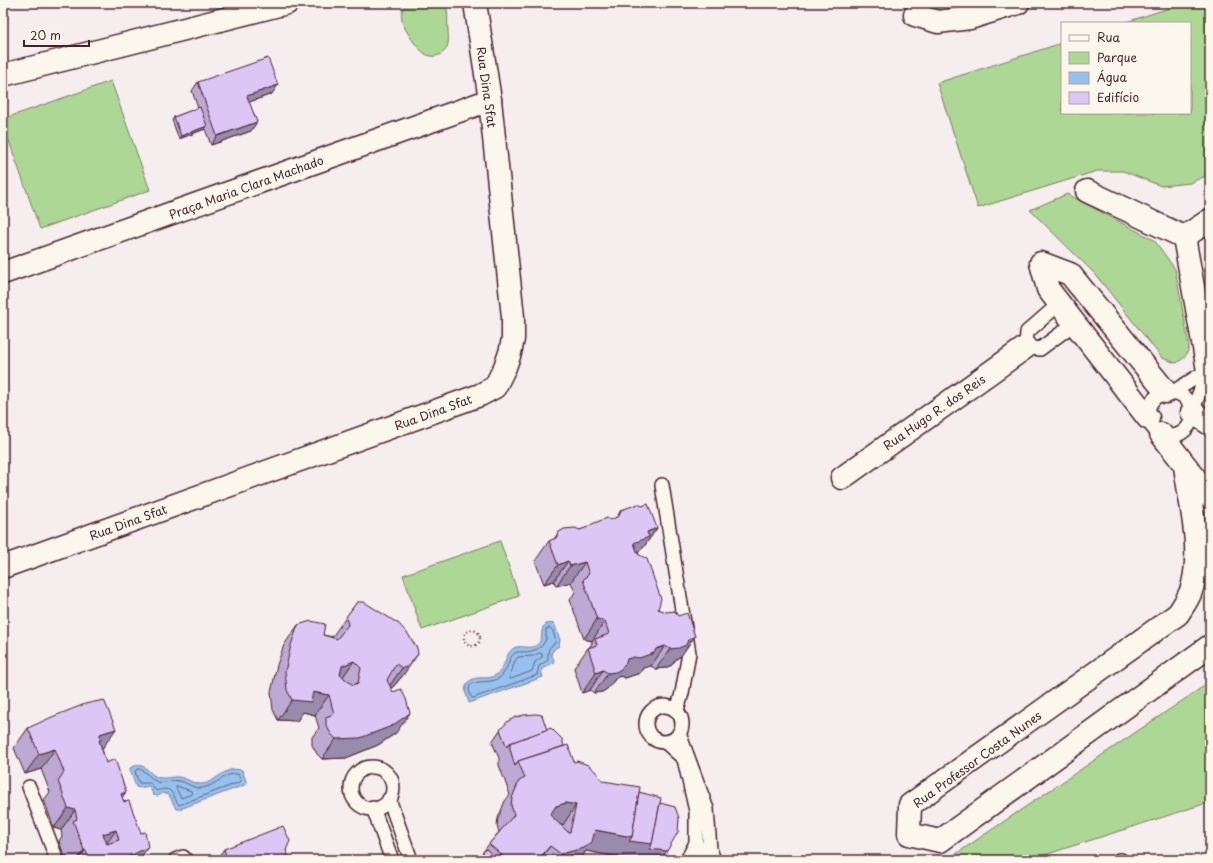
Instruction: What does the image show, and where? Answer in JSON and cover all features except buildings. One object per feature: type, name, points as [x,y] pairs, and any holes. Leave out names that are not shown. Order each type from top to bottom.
[{"type":"street","points":[[3,75],[287,3]]},
{"type":"street","name":"Rua Dina Sfat","points":[[3,567],[480,396],[495,387],[510,353],[513,339],[513,318],[490,100],[475,3]]},
{"type":"street","points":[[915,15],[938,22],[970,18],[1018,3]]},
{"type":"street","name":"Praça Maria Clara Machado","points":[[3,273],[490,100]]},
{"type":"street","points":[[1087,191],[1184,237]]},
{"type":"street","points":[[1184,237],[1210,220]]},
{"type":"street","points":[[1184,237],[1208,370]]},
{"type":"street","points":[[1170,392],[1070,274],[1041,263],[1048,290],[1210,497]]},
{"type":"street","name":"Rua Hugo R. dos Reis","points":[[842,478],[1026,347]]},
{"type":"street","points":[[1192,412],[1210,424]]},
{"type":"street","name":"Rua Professor Costa Nunes","points":[[1185,466],[1195,534],[1196,559],[1193,584],[1188,599],[1178,614],[910,806],[908,834],[940,841],[1210,646]]},
{"type":"lane","points":[[1059,304],[1027,332],[1026,347],[1040,349],[1075,323]]},
{"type":"lane","points":[[1208,370],[1188,426],[1176,435],[1168,435],[1155,426],[1148,411],[1154,398],[1170,392],[1208,370]]},
{"type":"lane","points":[[1170,392],[1180,394],[1186,399],[1192,412]]},
{"type":"lane","points":[[662,485],[689,654],[677,711]]},
{"type":"lane","points":[[661,706],[672,708],[677,711],[682,722],[679,733],[671,740],[665,742],[659,742],[649,735],[645,723],[650,712],[661,706]]},
{"type":"lane","points":[[679,733],[707,809],[710,849],[714,860]]},
{"type":"lane","points":[[665,742],[684,760],[696,810],[696,843],[703,860]]},
{"type":"lane","points":[[370,767],[383,770],[388,775],[393,786],[389,799],[380,807],[367,808],[361,806],[352,795],[352,783],[354,777],[358,772],[370,767]]},
{"type":"lane","points":[[29,787],[56,860]]},
{"type":"lane","points":[[389,799],[411,860]]},
{"type":"lane","points":[[373,808],[392,860]]},
{"type":"lane","points":[[687,860],[696,843]]},
{"type":"lane","points":[[175,860],[183,857],[186,860]]},
{"type":"path","points":[[469,632],[476,632],[479,635],[480,640],[475,645],[470,646],[465,640],[465,635],[469,632]]},
{"type":"green space","points":[[407,3],[445,3],[447,13],[448,41],[446,50],[437,56],[430,56],[420,49],[408,34],[401,18],[404,6]]},
{"type":"green space","points":[[1185,3],[1210,3],[1210,174],[1190,183],[1161,186],[1123,171],[1097,171],[978,208],[937,83],[1061,43],[1061,114],[1191,114],[1191,22],[1126,22]]},
{"type":"green space","points":[[111,81],[150,190],[40,229],[3,124],[3,119]]},
{"type":"green space","points":[[1067,194],[1154,240],[1175,269],[1189,345],[1187,354],[1181,360],[1176,363],[1162,358],[1095,274],[1030,210]]},
{"type":"green space","points":[[500,541],[519,596],[422,630],[403,575]]},
{"type":"green space","points":[[1210,682],[1210,802],[1029,860],[947,860]]},
{"type":"water","points":[[554,623],[560,640],[559,646],[554,649],[551,654],[554,660],[553,663],[543,668],[541,671],[543,677],[469,703],[465,691],[467,683],[478,678],[488,678],[496,675],[502,669],[508,654],[514,648],[535,646],[541,640],[543,627],[546,624]]},
{"type":"water","points":[[137,765],[143,766],[157,777],[179,777],[199,784],[207,783],[229,770],[242,770],[247,784],[180,809],[176,809],[169,795],[163,793],[158,796],[153,795],[150,787],[148,786],[140,788],[136,787],[130,768]]}]
